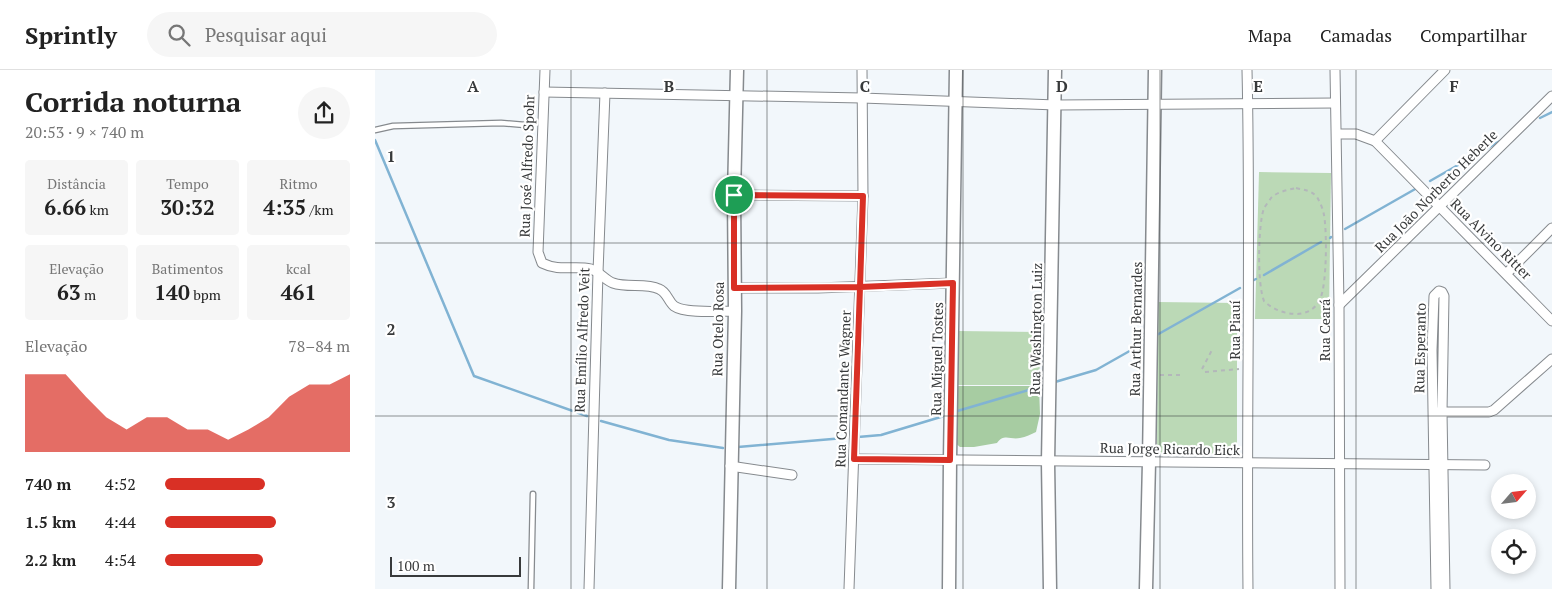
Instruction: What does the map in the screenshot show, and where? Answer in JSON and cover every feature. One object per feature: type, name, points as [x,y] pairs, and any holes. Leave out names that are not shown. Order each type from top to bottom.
[{"type":"street","name":"Rua José Alfredo Spohr","points":[[545,70],[538,252],[542,263],[551,268],[589,269],[598,272]]},
{"type":"street","name":"Rua Otelo Rosa","points":[[729,589],[730,466],[735,311],[734,195],[737,70]]},
{"type":"street","name":"Rua Comandante Wagner","points":[[849,589],[863,196],[862,70]]},
{"type":"street","name":"Rua Miguel Tostes","points":[[949,589],[956,70]]},
{"type":"street","name":"Rua Washington Luiz","points":[[1050,589],[1048,462],[1056,105],[1055,70]]},
{"type":"street","name":"Rua Arthur Bernardes","points":[[1146,589],[1155,70]]},
{"type":"street","name":"Rua Piauí","points":[[1247,70],[1248,589]]},
{"type":"street","name":"Rua Ceará","points":[[1335,70],[1339,305],[1340,589]]},
{"type":"street","points":[[1375,141],[1445,70]]},
{"type":"street","points":[[544,92],[862,98],[1056,105],[1335,103]]},
{"type":"street","name":"Rua Emílio Alfredo Veit","points":[[589,589],[605,92]]},
{"type":"street","name":"Rua João Norberto Heberle","points":[[1339,305],[1552,96]]},
{"type":"street","name":"Rua Alvino Ritter","points":[[1337,134],[1356,134],[1375,141],[1552,321]]},
{"type":"street","points":[[734,195],[863,196]]},
{"type":"street","points":[[1507,274],[1552,228]]},
{"type":"street","points":[[598,272],[610,282],[619,285],[658,288],[665,292],[674,306],[685,310],[735,311]]},
{"type":"street","points":[[734,288],[818,288],[953,283]]},
{"type":"street","name":"Rua Esperanto","points":[[1437,412],[1444,296],[1439,291],[1434,296],[1432,350],[1437,412],[1440,555],[1445,589]]},
{"type":"street","points":[[1432,350],[1442,349]]},
{"type":"street","points":[[1437,412],[1489,412],[1497,408],[1552,359]]},
{"type":"street","name":"Rua Jorge Ricardo Eick","points":[[854,459],[1485,465]]},
{"type":"street","points":[[730,466],[791,475]]},
{"type":"street","name":"Rua Esperanto","points":[[1436,589],[1440,555]]},
{"type":"lane","points":[[375,130],[393,126],[501,123],[525,125]]},
{"type":"lane","points":[[531,589],[533,494]]},
{"type":"path","points":[[1296,188],[1311,192],[1317,197],[1324,213],[1325,245],[1324,286],[1320,301],[1315,306],[1297,314],[1274,309],[1264,301],[1260,285],[1260,248],[1262,218],[1271,198],[1281,192],[1296,188]]},
{"type":"path","points":[[1202,369],[1212,350]]},
{"type":"path","points":[[1205,372],[1249,368]]},
{"type":"path","points":[[1150,374],[1181,375]]},
{"type":"green space","points":[[1259,172],[1331,173],[1329,319],[1255,319]]},
{"type":"green space","points":[[1158,302],[1237,303],[1237,454],[1157,454]]},
{"type":"green space","points":[[958,331],[1041,332],[1039,385],[955,385]]},
{"type":"green space","points":[[956,386],[1039,386],[1040,414],[1036,432],[1020,438],[1002,438],[997,443],[974,447],[960,447],[954,442]]},
{"type":"waterway","points":[[1540,118],[1552,112]]},
{"type":"waterway","points":[[375,140],[474,376],[587,416]]},
{"type":"waterway","points":[[1430,181],[1500,141]]},
{"type":"waterway","points":[[1345,229],[1417,188]]},
{"type":"waterway","points":[[1264,275],[1321,242]]},
{"type":"waterway","points":[[1155,336],[1240,288]]},
{"type":"waterway","points":[[1055,382],[1096,370],[1142,344]]},
{"type":"waterway","points":[[954,412],[1039,387]]},
{"type":"waterway","points":[[858,437],[881,435],[944,416]]},
{"type":"waterway","points":[[601,421],[669,440],[723,448]]},
{"type":"waterway","points":[[738,447],[844,438]]},
{"type":"route","points":[[734,195],[734,288],[860,287],[854,459],[950,460],[953,283],[860,287],[863,196],[734,195]]}]
